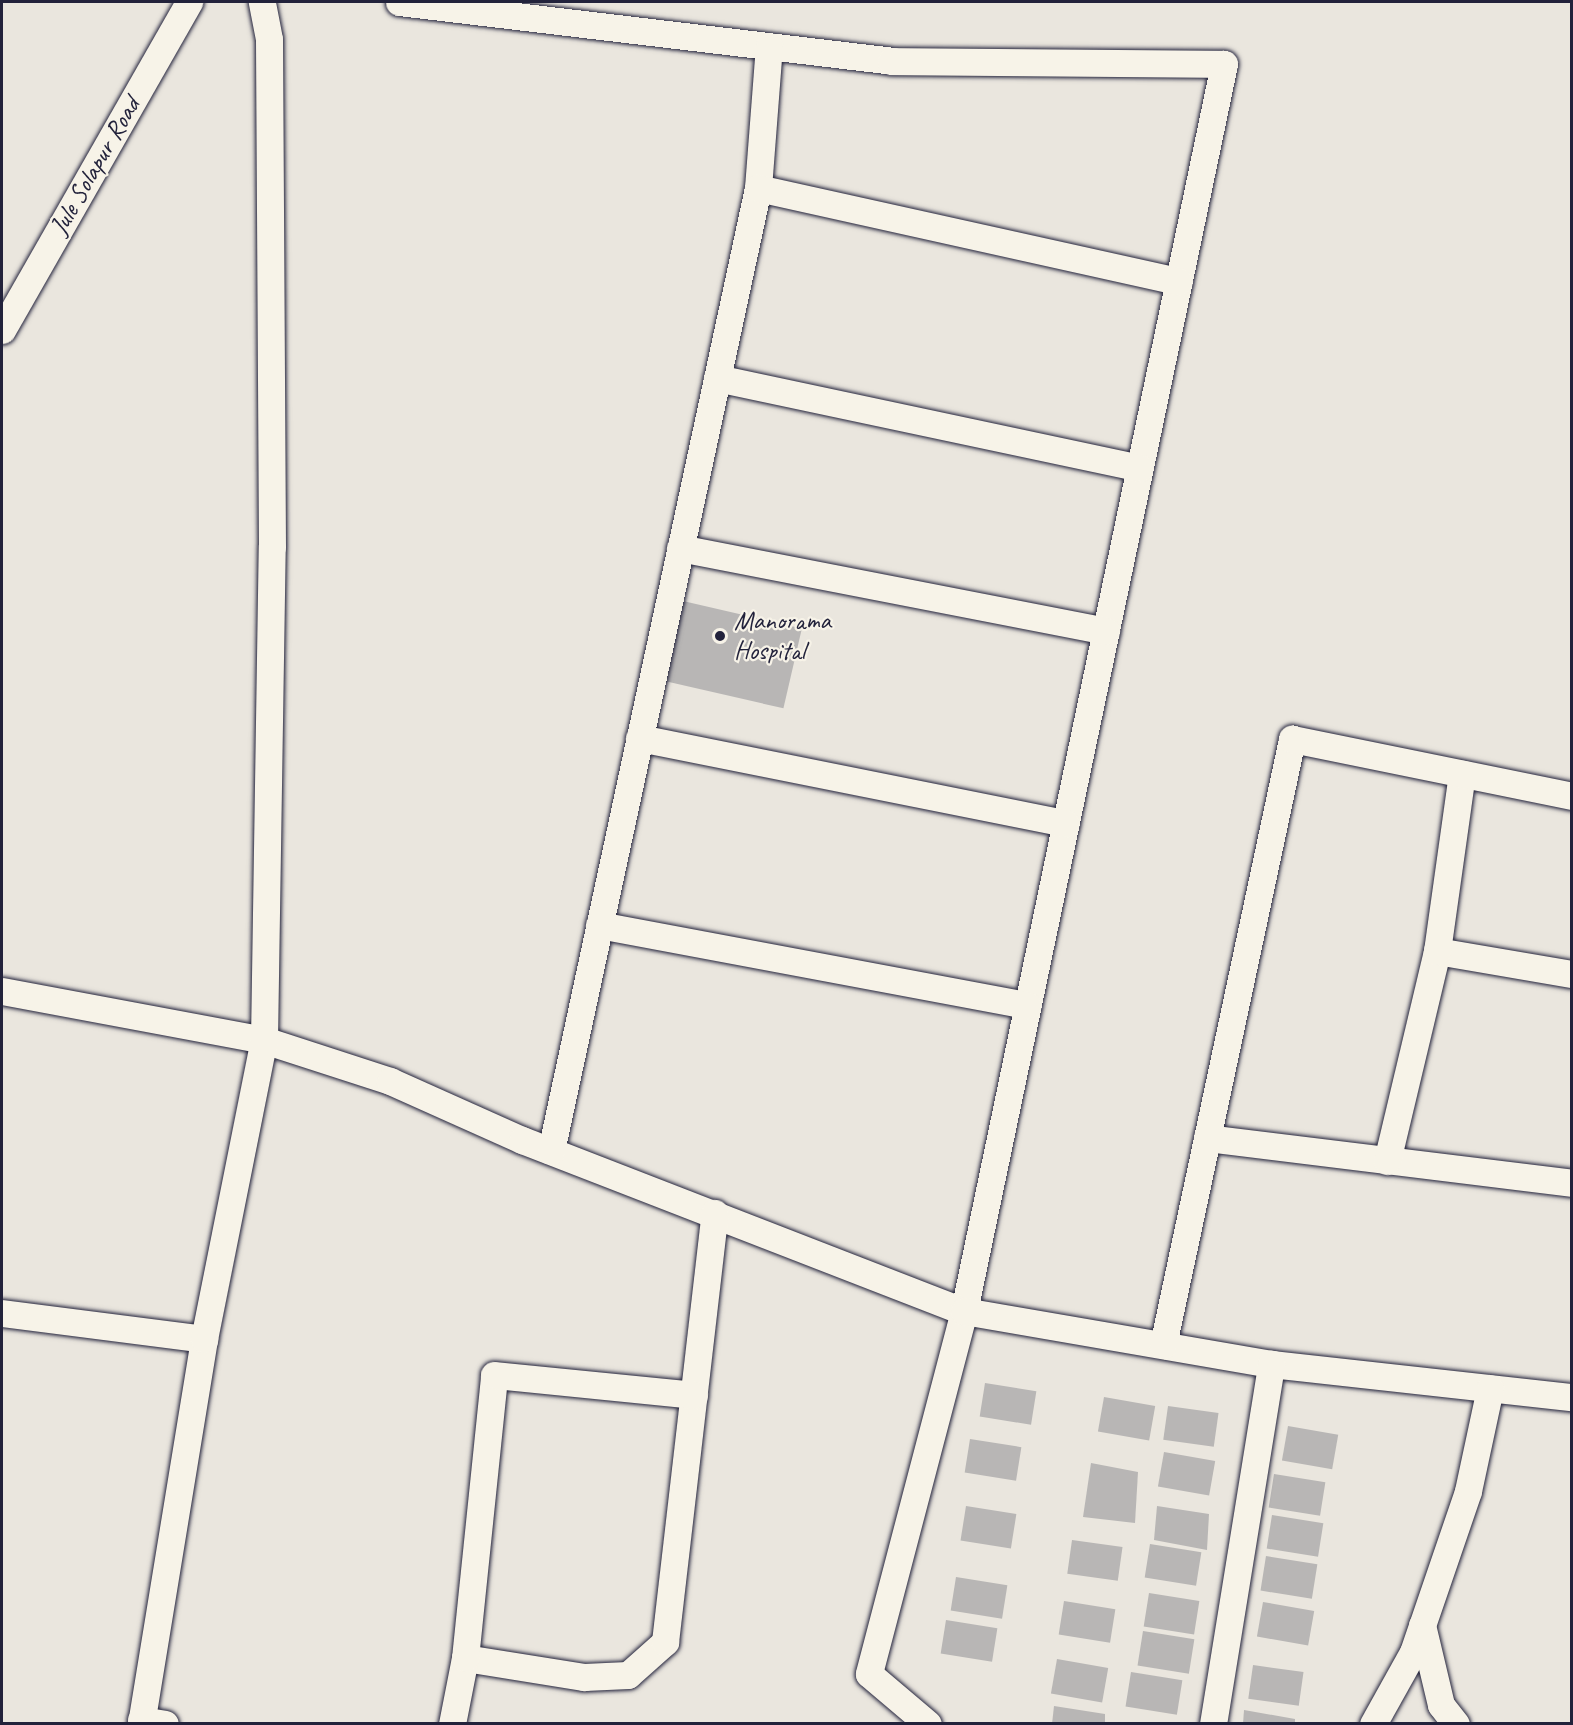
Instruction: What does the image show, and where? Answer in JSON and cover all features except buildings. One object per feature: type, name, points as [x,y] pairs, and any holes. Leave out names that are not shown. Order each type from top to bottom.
[{"type":"street","name":"Jule Solapur Road","points":[[2,330],[189,2]]},
{"type":"street","points":[[149,1722],[204,1339],[264,1040],[272,547],[269,39],[262,2]]},
{"type":"street","points":[[399,2],[891,61],[1224,64],[964,1311],[869,1674],[928,1724]]},
{"type":"street","points":[[551,1151],[758,188],[768,46]]},
{"type":"street","points":[[758,188],[1179,281]]},
{"type":"street","points":[[717,378],[1140,468]]},
{"type":"street","points":[[680,548],[1106,631]]},
{"type":"street","points":[[639,738],[1066,823]]},
{"type":"street","points":[[1163,1345],[1292,739],[1572,796]]},
{"type":"street","points":[[1387,1161],[1437,951],[1462,774]]},
{"type":"street","points":[[599,925],[1028,1005]]},
{"type":"street","points":[[1437,951],[1572,974]]},
{"type":"street","points":[[2,991],[264,1040],[390,1081],[551,1151],[715,1212],[964,1311],[1271,1364],[1572,1397]]},
{"type":"street","points":[[1207,1138],[1572,1183]]},
{"type":"street","points":[[465,1658],[584,1677],[628,1675],[665,1642],[715,1212]]},
{"type":"street","points":[[2,1313],[204,1339]]},
{"type":"street","points":[[1213,1724],[1271,1364]]},
{"type":"street","points":[[452,1724],[465,1658],[494,1375],[694,1395]]},
{"type":"street","points":[[1373,1724],[1413,1652],[1468,1491],[1490,1388]]},
{"type":"street","points":[[1422,1625],[1441,1705],[1456,1724]]},
{"type":"place","name":"Manorama Hospital","points":[[720,636]]}]
